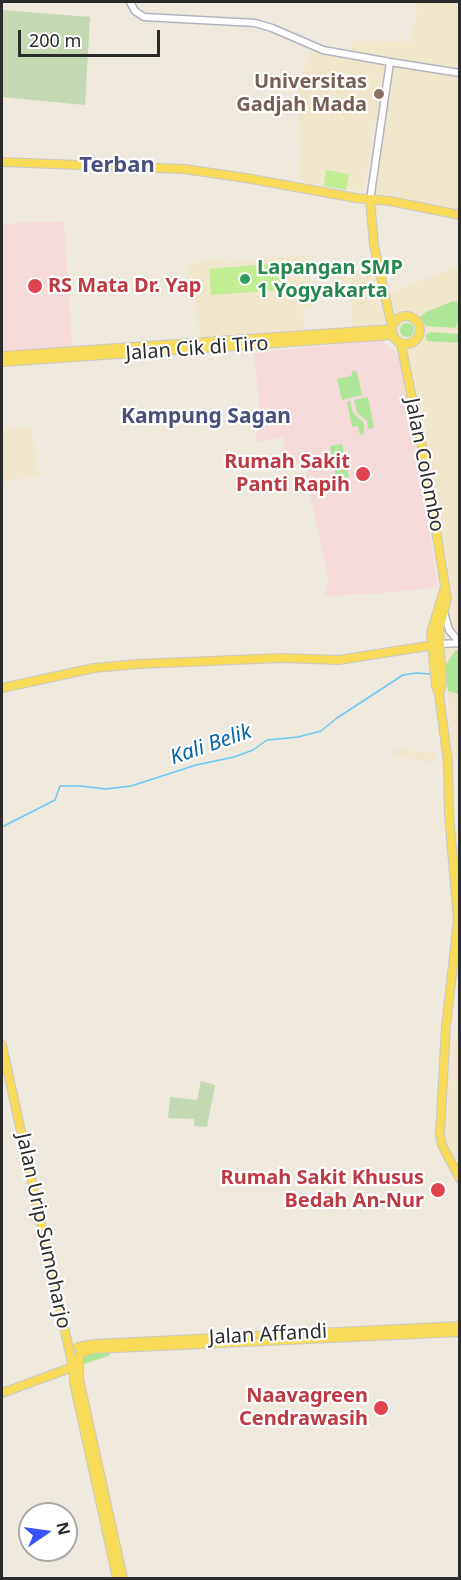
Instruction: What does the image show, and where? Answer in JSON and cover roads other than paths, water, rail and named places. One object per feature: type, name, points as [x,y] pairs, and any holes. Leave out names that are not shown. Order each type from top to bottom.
[{"type":"main road","points":[[2,162],[184,169],[382,202],[387,205],[459,215]]},
{"type":"main road","points":[[370,200],[371,230],[392,331],[401,344],[413,342],[420,332],[414,319],[408,316],[396,320],[392,331]]},
{"type":"main road","points":[[387,305],[401,317]]},
{"type":"main road","name":"Jalan Cik di Tiro","points":[[2,356],[392,331]]},
{"type":"main road","name":"Jalan Cik di Tiro","points":[[2,362],[392,331]]},
{"type":"main road","name":"Jalan Colombo","points":[[401,344],[426,471],[447,600],[436,644],[436,686],[448,762],[449,814],[458,920],[446,1027],[440,1135],[442,1145],[459,1179]]},
{"type":"main road","name":"Jalan Colombo","points":[[436,644],[431,628],[445,587]]},
{"type":"main road","points":[[2,688],[94,668],[281,658],[339,660],[436,644]]},
{"type":"main road","name":"Jalan Urip Sumoharjo","points":[[2,1045],[94,1460]]},
{"type":"main road","name":"Jalan Affandi","points":[[381,1333],[459,1326]]},
{"type":"main road","name":"Jalan Affandi","points":[[78,1347],[94,1344],[459,1332]]},
{"type":"main road","points":[[66,1338],[78,1347],[74,1369]]},
{"type":"main road","name":"Jalan Affandi","points":[[78,1347],[94,1349],[205,1341]]},
{"type":"main road","points":[[2,1393],[74,1369],[82,1352],[94,1349]]},
{"type":"main road","points":[[94,1460],[117,1578]]},
{"type":"main road","points":[[94,1460],[123,1578]]},
{"type":"street","points":[[130,2],[135,11],[144,17],[255,23],[318,48],[459,73]]},
{"type":"street","points":[[370,200],[390,62]]},
{"type":"street","points":[[444,612],[449,630],[459,643]]},
{"type":"street","points":[[436,644],[459,643]]},
{"type":"waterway","name":"Kali Belik","points":[[2,827],[55,800],[60,786],[106,789],[131,786],[196,765],[234,757],[253,750],[267,740],[298,737],[321,731],[403,675],[430,674]]},
{"type":"place","name":"Universitas Gadjah Mada","points":[[379,94]]},
{"type":"place","name":"Lapangan SMP 1 Yogyakarta","points":[[245,279]]},
{"type":"place","name":"RS Mata Dr. Yap","points":[[35,286]]},
{"type":"place","name":"Rumah Sakit Panti Rapih","points":[[363,474]]},
{"type":"place","name":"Rumah Sakit Khusus Bedah An-Nur","points":[[438,1190]]},
{"type":"place","name":"Naavagreen Cendrawasih","points":[[381,1408]]},
{"type":"district","name":"Terban","points":[[117,166]]},
{"type":"district","name":"Kampung Sagan","points":[[206,417]]}]
